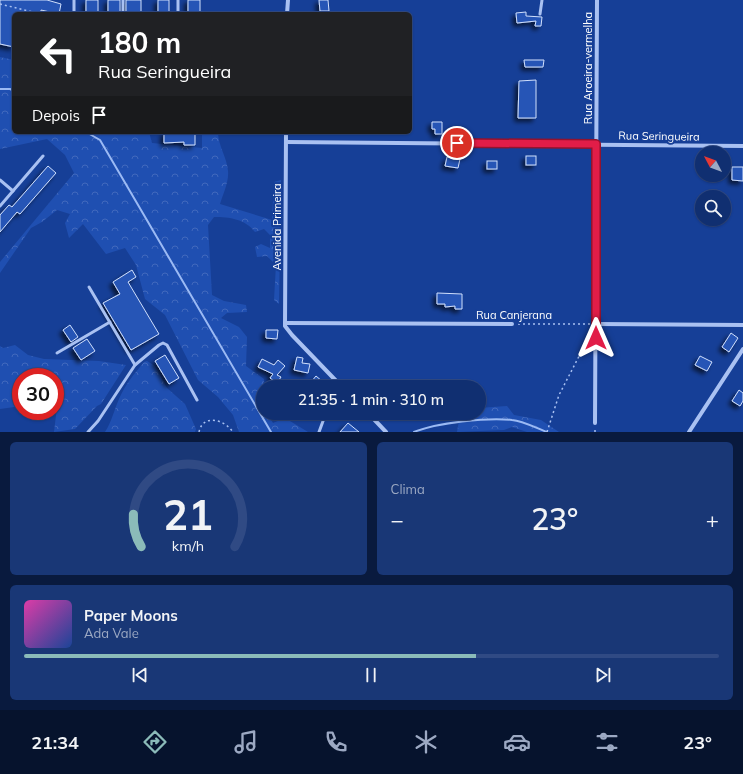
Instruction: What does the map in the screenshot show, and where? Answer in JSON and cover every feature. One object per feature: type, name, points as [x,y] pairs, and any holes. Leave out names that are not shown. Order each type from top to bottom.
[{"type":"street","points":[[287,12],[288,0]]},
{"type":"street","name":"Rua Aroeira-vermelha","points":[[595,423],[597,0]]},
{"type":"street","name":"Avenida Primeira","points":[[285,323],[286,134]]},
{"type":"street","name":"Rua Seringueira","points":[[286,142],[743,146]]},
{"type":"street","points":[[285,323],[292,335],[333,380]]},
{"type":"street","name":"Rua Canjerana","points":[[285,323],[512,324]]},
{"type":"street","points":[[596,324],[743,325]]},
{"type":"street","points":[[689,432],[743,349]]},
{"type":"street","points":[[375,420],[386,432]]},
{"type":"lane","points":[[74,0],[74,12]]},
{"type":"lane","points":[[123,0],[123,12]]},
{"type":"lane","points":[[178,0],[178,12]]},
{"type":"lane","points":[[540,14],[542,0]]},
{"type":"lane","points":[[0,206],[43,156]]},
{"type":"lane","points":[[0,180],[13,191]]},
{"type":"lane","points":[[89,287],[135,365]]},
{"type":"lane","points":[[56,353],[110,322]]},
{"type":"lane","points":[[88,432],[98,421],[135,365],[159,345],[163,344],[168,346],[197,400]]},
{"type":"lane","points":[[319,432],[323,420]]},
{"type":"path","points":[[0,4],[33,12]]},
{"type":"path","name":"Rua Canjerana","points":[[512,324],[596,324]]},
{"type":"path","points":[[547,432],[559,395],[596,324]]},
{"type":"path","points":[[199,432],[200,427],[208,421],[216,420],[231,428],[233,432]]},
{"type":"green space","points":[[0,57],[12,60],[12,134],[150,134],[152,143],[202,148],[202,134],[218,134],[228,171],[227,184],[220,204],[272,220],[274,182],[281,180],[279,304],[274,300],[276,265],[267,256],[257,257],[255,247],[261,244],[270,248],[270,235],[264,229],[255,232],[247,224],[226,218],[214,217],[208,225],[212,295],[224,301],[246,305],[247,312],[227,313],[221,318],[239,327],[247,337],[246,366],[264,379],[256,380],[256,420],[271,420],[273,423],[280,420],[288,420],[308,432],[239,432],[233,415],[218,397],[198,380],[165,315],[145,299],[136,265],[125,248],[106,254],[83,224],[69,238],[65,223],[70,214],[57,210],[42,222],[31,228],[0,273],[0,262],[74,173],[65,155],[47,139],[0,149]]},
{"type":"green space","points":[[15,345],[28,355],[44,359],[99,361],[126,365],[101,404],[97,406],[75,429],[54,432],[55,420],[64,420],[64,368],[12,368],[12,407],[0,409],[0,346],[3,348]]},
{"type":"green space","points":[[147,361],[155,366],[167,388],[185,404],[196,429],[195,432],[105,432],[124,389],[140,366]]},
{"type":"green space","points":[[507,406],[514,415],[541,420],[559,432],[527,432],[512,427],[504,430],[457,432],[459,420],[486,420],[486,408]]},
{"type":"building","points":[[0,0],[47,0],[61,4],[59,12],[41,10],[41,12],[12,12],[12,47],[0,44]]},
{"type":"building","points":[[86,0],[98,0],[98,12],[86,12]]},
{"type":"building","points":[[108,0],[120,0],[120,12],[108,12]]},
{"type":"building","points":[[126,0],[141,0],[141,12],[126,12]]},
{"type":"building","points":[[158,0],[169,0],[169,12],[158,12]]},
{"type":"building","points":[[188,0],[200,0],[200,12],[188,12]]},
{"type":"building","points":[[319,0],[328,0],[329,11],[320,11]]},
{"type":"building","points":[[526,12],[526,16],[542,17],[541,26],[535,26],[536,21],[517,23],[516,13]]},
{"type":"building","points":[[524,60],[544,60],[543,67],[525,67]]},
{"type":"building","points":[[536,80],[536,118],[518,118],[519,81]]},
{"type":"building","points":[[432,122],[442,122],[442,134],[435,134],[435,129],[432,129]]},
{"type":"building","points":[[164,134],[195,134],[195,145],[184,145],[184,142],[164,143]]},
{"type":"building","points":[[526,156],[536,156],[536,165],[526,165]]},
{"type":"building","points":[[447,157],[460,159],[458,168],[445,166]]},
{"type":"building","points":[[487,161],[497,161],[497,169],[487,169]]},
{"type":"building","points":[[48,166],[56,173],[20,214],[17,212],[0,232],[0,215],[9,205],[12,207]]},
{"type":"building","points":[[732,167],[743,167],[743,181],[732,180]]},
{"type":"building","points":[[132,270],[136,277],[128,282],[159,334],[131,350],[103,303],[120,294],[113,282]]},
{"type":"building","points":[[437,293],[462,294],[462,309],[455,309],[455,306],[445,307],[445,304],[437,304]]},
{"type":"building","points":[[70,325],[78,337],[71,342],[63,330]]},
{"type":"building","points":[[266,330],[278,330],[277,339],[266,338]]},
{"type":"building","points":[[731,333],[738,338],[729,352],[722,347]]},
{"type":"building","points":[[87,339],[95,351],[81,360],[73,348]]},
{"type":"building","points":[[165,355],[179,378],[169,384],[155,361]]},
{"type":"building","points":[[700,356],[712,362],[707,371],[695,365]]},
{"type":"building","points":[[297,357],[303,358],[302,363],[310,364],[308,373],[294,370]]},
{"type":"building","points":[[262,359],[274,365],[278,360],[285,366],[277,375],[281,377],[279,380],[273,380],[270,378],[273,374],[258,367]]},
{"type":"building","points":[[316,376],[321,380],[313,380]]},
{"type":"building","points":[[739,390],[743,393],[743,401],[740,406],[732,401]]},
{"type":"building","points":[[348,423],[359,432],[340,432]]},
{"type":"waterway","points":[[0,89],[12,90]]},
{"type":"waterway","points":[[90,134],[100,140],[271,432]]},
{"type":"waterway","points":[[414,432],[448,423],[490,419],[521,422],[547,432]]},
{"type":"route","points":[[457,143],[596,144],[596,338]]}]
